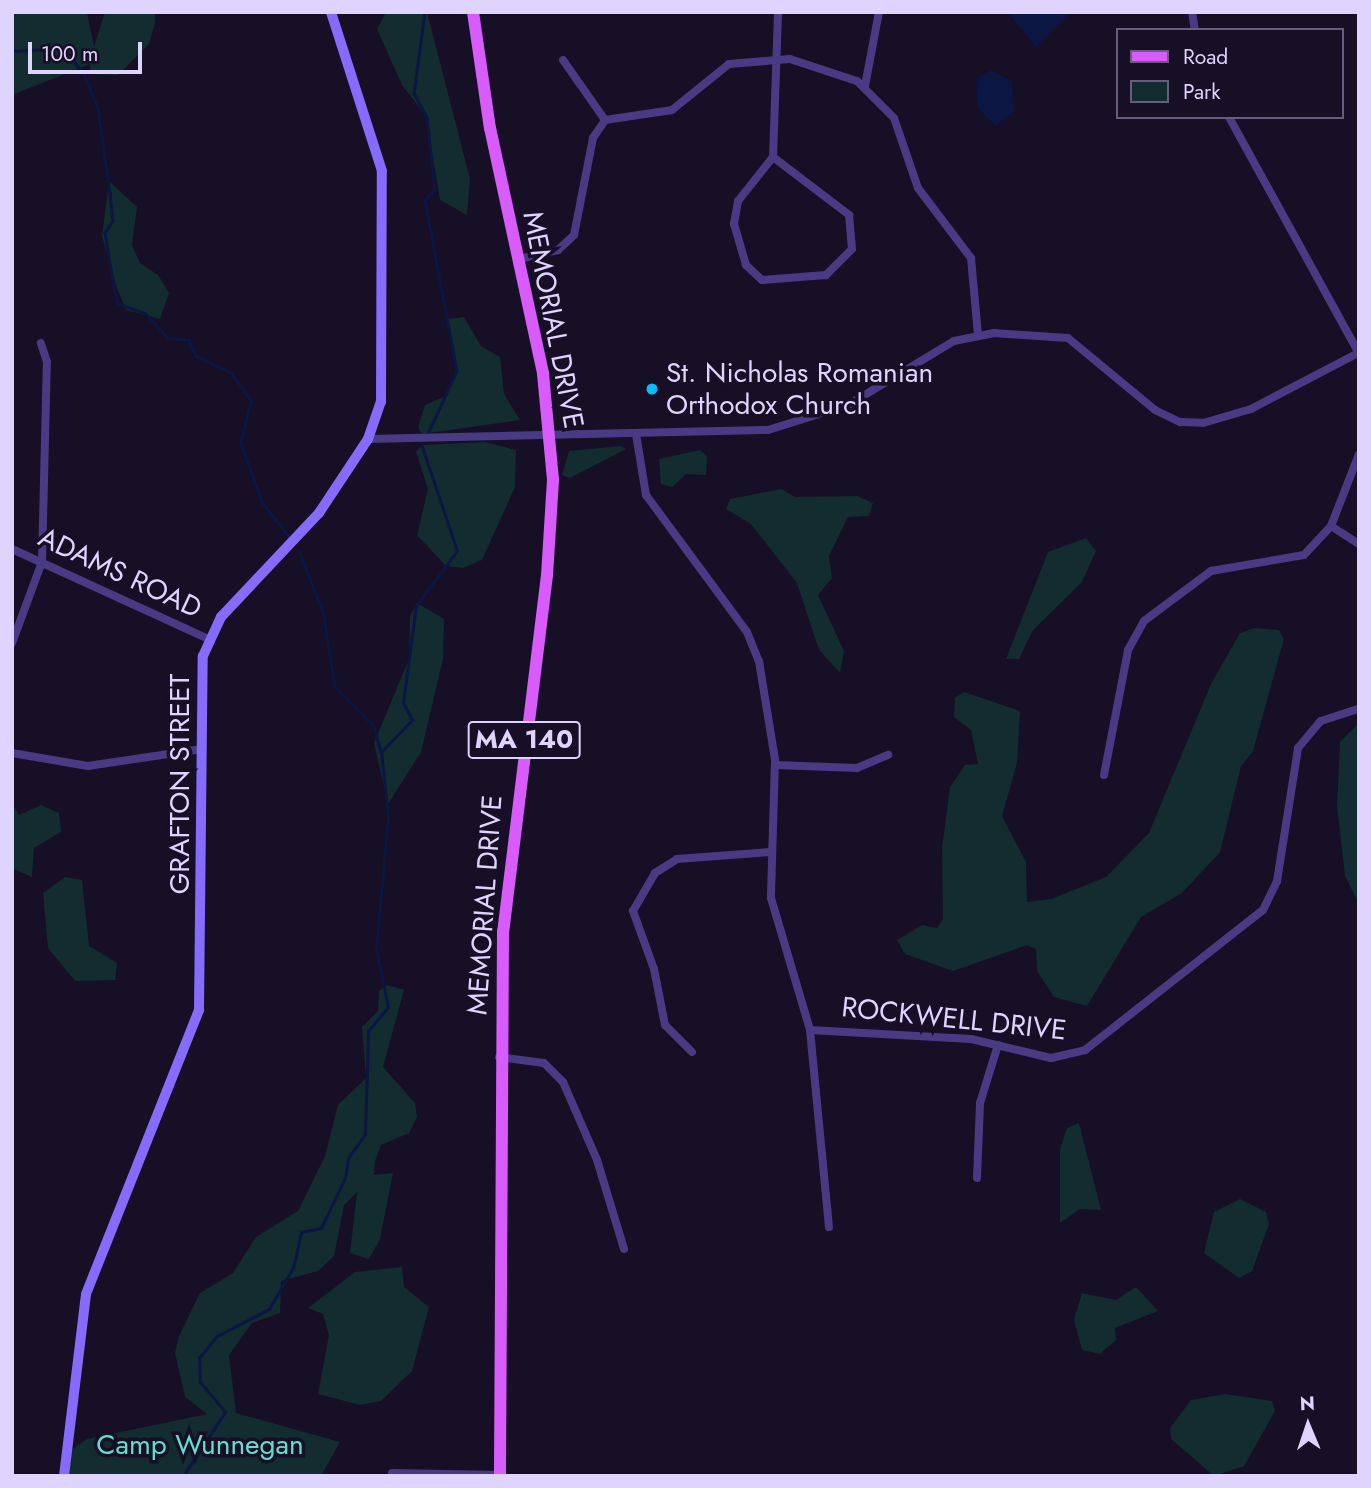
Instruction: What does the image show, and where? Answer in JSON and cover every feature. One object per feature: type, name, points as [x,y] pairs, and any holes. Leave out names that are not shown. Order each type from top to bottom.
[{"type":"main road","name":"MEMORIAL DRIVE","points":[[473,12],[551,438],[550,544],[508,868],[499,1056],[500,1475]]},
{"type":"street","name":"GRAFTON STREET","points":[[64,1476],[87,1292],[200,1010],[201,677],[209,639],[221,617],[309,528],[368,439],[383,374],[384,189],[375,133],[331,12]]},
{"type":"street","points":[[772,157],[849,215],[852,249],[826,275],[770,282],[746,265],[735,207],[772,157],[780,58],[778,12]]},
{"type":"street","points":[[865,86],[879,12]]},
{"type":"street","points":[[519,259],[558,250],[573,234],[593,138],[605,120],[672,110],[722,67],[780,58],[865,86],[894,118],[918,188],[964,244],[978,335]]},
{"type":"street","points":[[563,60],[605,120]]},
{"type":"street","points":[[368,439],[551,438],[782,427],[848,405],[939,349],[978,335],[1068,338],[1155,410],[1190,423],[1251,410],[1359,353],[1230,119]]},
{"type":"street","points":[[12,643],[42,562],[47,354],[41,343]]},
{"type":"street","points":[[636,434],[646,495],[755,645],[775,765],[771,852],[773,908],[810,1030],[828,1227]]},
{"type":"street","points":[[1104,775],[1128,650],[1150,615],[1211,571],[1299,557],[1331,526],[1359,454]]},
{"type":"street","points":[[1331,526],[1359,544]]},
{"type":"street","name":"ADAMS ROAD","points":[[12,549],[209,639]]},
{"type":"street","name":"ROCKWELL DRIVE","points":[[810,1030],[998,1045],[1051,1058],[1081,1052],[1237,936],[1275,888],[1298,748],[1321,721],[1359,709]]},
{"type":"street","points":[[12,753],[88,766],[202,749]]},
{"type":"street","points":[[775,765],[858,768],[888,755]]},
{"type":"street","points":[[692,1052],[665,1025],[654,969],[633,911],[655,873],[676,859],[771,852]]},
{"type":"street","points":[[977,1178],[980,1107],[998,1045]]},
{"type":"street","points":[[499,1056],[544,1063],[563,1082],[597,1160],[624,1249]]},
{"type":"street","points":[[392,1473],[500,1475]]},
{"type":"green space","points":[[12,12],[87,12],[94,47],[105,12],[155,12],[155,23],[149,44],[118,75],[91,74],[90,64],[12,95]]},
{"type":"green space","points":[[386,12],[427,12],[470,179],[467,215],[440,200],[426,116],[402,85],[377,29]]},
{"type":"green space","points":[[109,181],[137,207],[132,245],[140,263],[158,275],[169,293],[160,319],[126,310],[117,288],[102,236]]},
{"type":"green space","points":[[464,317],[481,346],[500,357],[504,394],[520,420],[422,434],[418,427],[425,405],[446,396],[457,370],[448,319]]},
{"type":"green space","points":[[485,442],[516,450],[515,487],[482,560],[463,568],[446,566],[417,535],[428,489],[416,452],[422,445]]},
{"type":"green space","points":[[621,446],[626,449],[570,478],[562,475],[569,451]]},
{"type":"green space","points":[[700,450],[707,456],[706,475],[686,474],[672,487],[661,484],[659,459]]},
{"type":"green space","points":[[781,489],[795,497],[857,496],[873,503],[869,516],[848,517],[829,556],[832,578],[818,595],[844,651],[840,673],[819,650],[797,583],[751,524],[726,509],[730,499]]},
{"type":"green space","points":[[1086,538],[1096,551],[1082,582],[1033,630],[1019,659],[1006,659],[1048,552]]},
{"type":"green space","points":[[417,603],[444,619],[443,659],[421,752],[388,804],[374,743],[409,659],[410,616]]},
{"type":"green space","points":[[1255,628],[1279,630],[1284,639],[1253,751],[1241,766],[1220,852],[1182,893],[1141,917],[1087,1006],[1054,997],[1037,971],[1036,949],[1027,945],[953,971],[905,954],[897,940],[922,925],[937,928],[943,919],[942,848],[950,787],[965,765],[978,764],[971,730],[954,717],[955,698],[964,692],[1020,711],[1017,763],[1002,816],[1026,862],[1027,902],[1051,899],[1106,877],[1149,833],[1211,684],[1240,633]]},
{"type":"green space","points":[[1359,723],[1359,904],[1345,876],[1337,806],[1340,742]]},
{"type":"green space","points":[[12,803],[19,815],[41,805],[59,813],[61,832],[34,848],[32,877],[14,869]]},
{"type":"green space","points":[[65,877],[82,880],[89,946],[117,963],[115,980],[75,981],[48,948],[43,893]]},
{"type":"green space","name":"Camp Wunnegan","points":[[387,985],[404,990],[383,1067],[415,1103],[417,1117],[409,1133],[381,1145],[375,1161],[374,1175],[393,1173],[380,1239],[369,1259],[350,1253],[357,1192],[344,1205],[334,1256],[318,1271],[281,1281],[280,1313],[252,1323],[229,1355],[236,1413],[340,1442],[321,1476],[59,1476],[64,1455],[87,1439],[207,1414],[185,1397],[175,1353],[179,1336],[200,1293],[233,1273],[256,1237],[298,1211],[325,1156],[338,1105],[366,1078],[362,1027],[378,1011],[379,991]]},
{"type":"green space","points":[[1079,1123],[1101,1210],[1080,1209],[1060,1223],[1060,1149],[1067,1128]]},
{"type":"green space","points":[[1240,1199],[1266,1212],[1269,1224],[1252,1271],[1239,1278],[1204,1253],[1214,1212]]},
{"type":"green space","points":[[402,1267],[404,1287],[429,1307],[412,1371],[381,1401],[360,1405],[318,1394],[329,1335],[323,1314],[308,1308],[355,1272]]},
{"type":"green space","points":[[1136,1287],[1158,1311],[1115,1328],[1116,1340],[1100,1354],[1082,1350],[1074,1320],[1082,1293],[1116,1300]]},
{"type":"green space","points":[[1225,1394],[1272,1401],[1275,1411],[1244,1466],[1214,1476],[1171,1439],[1170,1428],[1191,1400]]},
{"type":"water","points":[[1007,12],[1071,12],[1036,47]]},
{"type":"water","points":[[991,70],[1012,81],[1014,111],[995,126],[977,107],[976,79]]},
{"type":"waterway","points":[[425,12],[414,93],[427,117],[435,190],[425,200],[457,371],[429,432]]},
{"type":"waterway","points":[[12,51],[64,48],[85,76],[98,109],[110,193],[113,221],[105,233],[117,303],[145,313],[168,338],[189,340],[196,356],[231,372],[251,401],[241,443],[262,502],[290,538]]},
{"type":"waterway","points":[[183,1476],[225,1412],[200,1382],[199,1358],[217,1336],[269,1309],[293,1268],[301,1232],[321,1228],[345,1178],[348,1158],[365,1135],[368,1031],[388,1007],[376,949],[388,817],[381,752],[412,720],[403,703],[416,606],[457,551],[422,447]]},
{"type":"waterway","points":[[300,552],[324,616],[335,687],[374,726],[381,752]]},
{"type":"place","name":"St. Nicholas Romanian Orthodox Church","points":[[652,389]]}]
